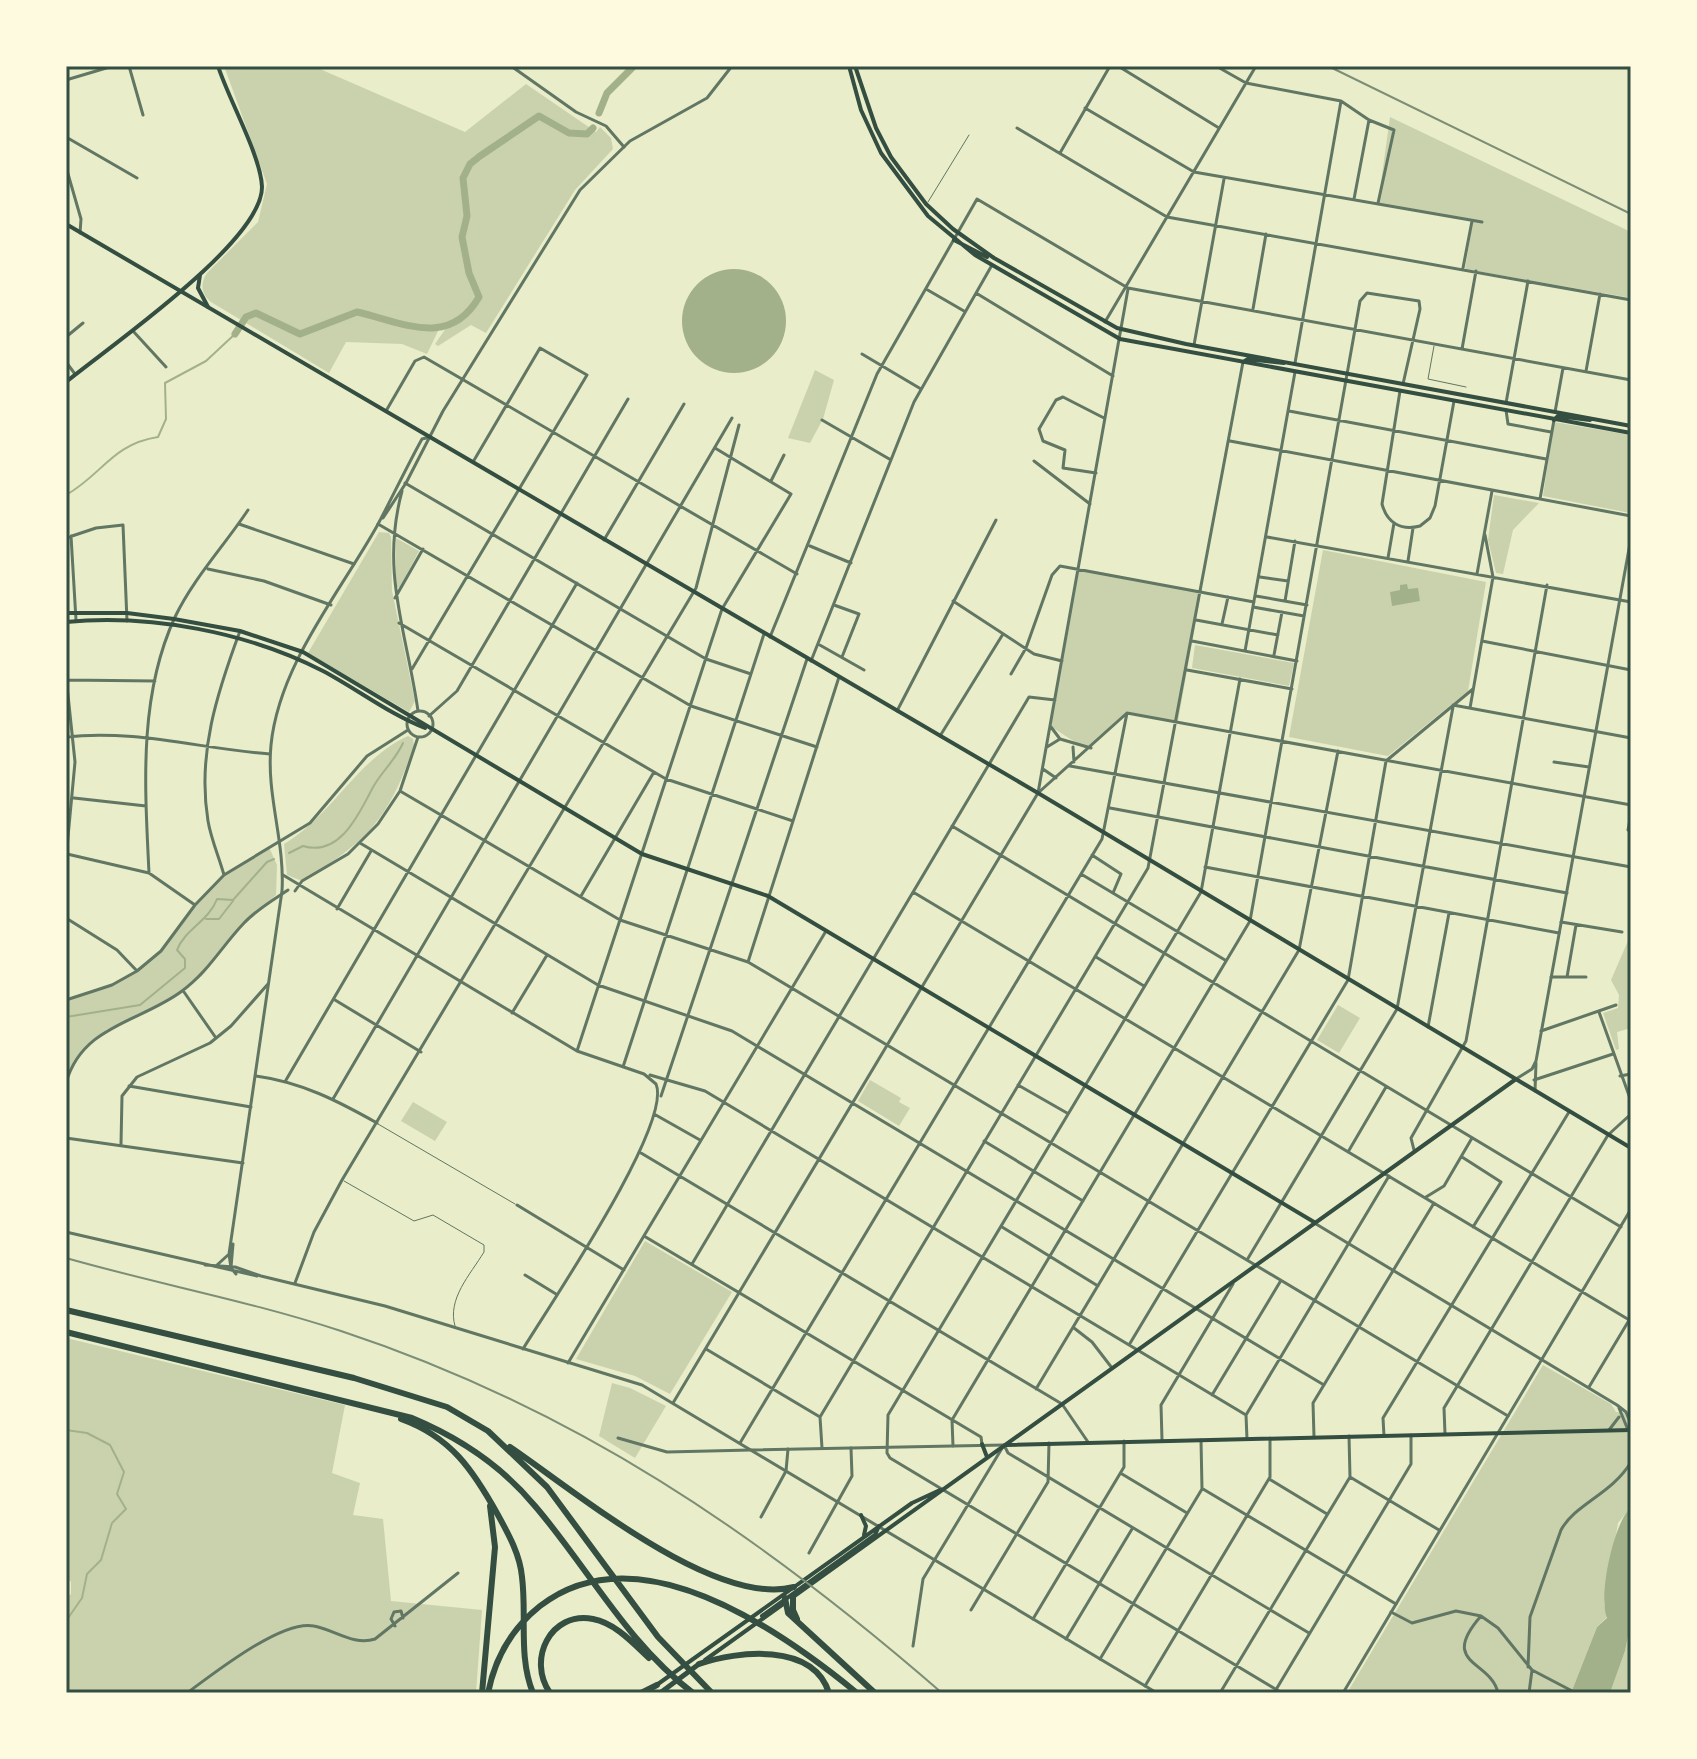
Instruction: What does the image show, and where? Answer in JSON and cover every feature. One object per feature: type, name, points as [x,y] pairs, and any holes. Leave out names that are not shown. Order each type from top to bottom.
[{"type":"highway","points":[[66,1310],[392,1388],[447,1407],[488,1431],[683,1562],[730,1582],[762,1590],[794,1587]]},
{"type":"highway","points":[[66,1332],[345,1399],[431,1426],[495,1466],[536,1507],[631,1633],[693,1693]]},
{"type":"highway","points":[[345,1399],[404,1419],[446,1441],[473,1471],[519,1561],[525,1661],[533,1693]]},
{"type":"highway","points":[[488,1431],[547,1487],[652,1629],[698,1681],[714,1693]]},
{"type":"highway","points":[[482,1693],[495,1547],[489,1498]]},
{"type":"highway","points":[[488,1693],[501,1653],[519,1625],[549,1599],[579,1586],[635,1580],[687,1591],[763,1625],[795,1644],[857,1693]]},
{"type":"highway","points":[[787,1599],[804,1628]]},
{"type":"highway","points":[[787,1599],[804,1628],[875,1693]]},
{"type":"highway","points":[[550,1693],[540,1674],[543,1647],[559,1626],[581,1618],[596,1619],[615,1629],[693,1693]]},
{"type":"highway","points":[[644,1693],[660,1690],[697,1662],[729,1654],[766,1653],[810,1670],[822,1679],[829,1693]]},
{"type":"main road","points":[[66,382],[180,291],[252,218],[261,194],[259,170],[218,66]]},
{"type":"main road","points":[[852,66],[881,140],[926,204],[993,262],[1120,339],[1631,433]]},
{"type":"main road","points":[[852,66],[865,121],[881,153],[910,196],[954,240],[1122,331],[1287,362]]},
{"type":"main road","points":[[66,224],[1038,793],[1631,1148]]},
{"type":"main road","points":[[201,272],[198,288],[209,307]]},
{"type":"main road","points":[[1243,362],[1248,359],[1295,363],[1631,426]]},
{"type":"main road","points":[[1463,403],[1500,406],[1506,403]]},
{"type":"main road","points":[[1554,420],[1558,416],[1596,419]]},
{"type":"main road","points":[[66,613],[127,613],[240,631],[303,652],[411,715],[431,731]]},
{"type":"main road","points":[[66,622],[127,621],[173,627],[237,638],[298,660],[476,756],[642,854],[768,896],[1314,1222]]},
{"type":"main road","points":[[787,1599],[887,1532],[942,1489],[1382,1172],[1516,1079]]},
{"type":"main road","points":[[1004,1445],[1609,1431],[1630,1426]]},
{"type":"main road","points":[[982,1444],[987,1458]]},
{"type":"main road","points":[[697,1662],[879,1526],[912,1503],[942,1489]]},
{"type":"main road","points":[[861,1515],[866,1526],[863,1538]]},
{"type":"main road","points":[[697,1662],[745,1632],[875,1535],[879,1526]]},
{"type":"street","points":[[66,80],[113,66]]},
{"type":"street","points":[[129,66],[143,115]]},
{"type":"street","points":[[511,66],[576,112],[600,122],[624,147]]},
{"type":"street","points":[[230,1268],[282,892],[279,841],[271,799],[270,754],[281,701],[298,660],[378,524],[402,490],[463,378],[580,190],[624,147],[707,98],[732,66]]},
{"type":"street","points":[[1060,153],[1110,66]]},
{"type":"street","points":[[1118,66],[1219,128]]},
{"type":"street","points":[[1216,66],[1246,83],[1341,101],[1369,120],[1394,130],[1378,204]]},
{"type":"street","points":[[1105,322],[1128,288],[1256,66]]},
{"type":"street","points":[[1295,363],[1327,195],[1341,101]]},
{"type":"street","points":[[1085,108],[1194,172],[1482,222]]},
{"type":"street","points":[[1354,200],[1369,120]]},
{"type":"street","points":[[1017,128],[1167,217],[1631,300]]},
{"type":"street","points":[[66,137],[137,178]]},
{"type":"street","points":[[66,167],[81,219],[80,233]]},
{"type":"street","points":[[1194,345],[1224,178]]},
{"type":"street","points":[[770,637],[882,365],[977,199],[1128,288],[1631,380]]},
{"type":"street","points":[[1463,268],[1472,221]]},
{"type":"street","points":[[1253,310],[1266,234]]},
{"type":"street","points":[[523,1349],[641,1153],[809,660],[921,389],[993,262]]},
{"type":"street","points":[[1462,349],[1476,271]]},
{"type":"street","points":[[1506,403],[1528,280]]},
{"type":"street","points":[[673,1403],[1038,793],[1128,288]]},
{"type":"street","points":[[926,289],[964,311]]},
{"type":"street","points":[[975,293],[1113,376]]},
{"type":"street","points":[[953,1446],[952,1420],[1250,921],[1360,301],[1367,293],[1419,301],[1420,309],[1410,341],[1403,384]]},
{"type":"street","points":[[1586,371],[1600,294]]},
{"type":"street","points":[[67,335],[83,323]]},
{"type":"street","points":[[133,331],[166,367]]},
{"type":"street","points":[[412,669],[587,375],[540,348],[473,462]]},
{"type":"street","points":[[862,354],[921,389]]},
{"type":"street","points":[[386,411],[415,361],[424,357],[508,403],[797,574]]},
{"type":"street","points":[[66,362],[73,376]]},
{"type":"street","points":[[822,1448],[820,1417],[1151,861],[1243,362]]},
{"type":"street","points":[[1555,412],[1563,367]]},
{"type":"street","points":[[66,370],[73,376]]},
{"type":"street","points":[[1245,651],[1295,372]]},
{"type":"street","points":[[1388,558],[1394,523],[1382,504],[1400,391]]},
{"type":"street","points":[[1096,473],[1063,468],[1065,450],[1043,441],[1039,429],[1056,400],[1063,397],[1106,419]]},
{"type":"street","points":[[429,716],[453,697],[628,399]]},
{"type":"street","points":[[1408,561],[1413,528],[1432,514],[1454,401]]},
{"type":"street","points":[[604,540],[684,404]]},
{"type":"street","points":[[1506,410],[1508,424],[1551,432]]},
{"type":"street","points":[[1289,411],[1546,459]]},
{"type":"street","points":[[333,1099],[732,418]]},
{"type":"street","points":[[822,420],[891,460]]},
{"type":"street","points":[[1540,499],[1554,420]]},
{"type":"street","points":[[295,1283],[314,1232],[342,1180],[421,1052],[692,592],[714,526],[739,425]]},
{"type":"street","points":[[378,524],[422,439],[430,437]]},
{"type":"street","points":[[1229,441],[1631,516]]},
{"type":"street","points":[[577,1051],[722,609],[791,494],[715,448]]},
{"type":"street","points":[[771,481],[784,455]]},
{"type":"street","points":[[1034,461],[1091,504]]},
{"type":"street","points":[[399,480],[706,659],[751,674]]},
{"type":"street","points":[[402,490],[393,531],[394,599],[412,669],[418,711]]},
{"type":"street","points":[[1477,574],[1492,491]]},
{"type":"street","points":[[149,873],[146,739],[155,681],[174,619],[248,510]]},
{"type":"street","points":[[897,711],[996,520]]},
{"type":"street","points":[[1394,523],[1413,528]]},
{"type":"street","points":[[239,524],[354,564]]},
{"type":"street","points":[[378,524],[691,706],[817,747]]},
{"type":"street","points":[[76,621],[68,537],[123,525],[127,621]]},
{"type":"street","points":[[1470,708],[1493,577],[1485,535]]},
{"type":"street","points":[[1267,537],[1631,602]]},
{"type":"street","points":[[1535,1091],[1541,1031],[1631,538]]},
{"type":"street","points":[[1285,601],[1295,541]]},
{"type":"street","points":[[809,546],[851,563]]},
{"type":"street","points":[[394,599],[423,549]]},
{"type":"street","points":[[1011,674],[1026,648],[1055,568],[1079,568],[1228,597],[1305,616]]},
{"type":"street","points":[[206,569],[264,581],[331,605]]},
{"type":"street","points":[[1259,577],[1288,581]]},
{"type":"street","points":[[286,1080],[577,583]]},
{"type":"street","points":[[1414,1150],[1411,1138],[1464,1049],[1547,585]]},
{"type":"street","points":[[1256,596],[1307,605]]},
{"type":"street","points":[[1222,624],[1228,597]]},
{"type":"street","points":[[953,601],[1026,648],[1043,657],[1062,661]]},
{"type":"street","points":[[834,605],[859,614],[842,657]]},
{"type":"street","points":[[1274,656],[1282,612]]},
{"type":"street","points":[[1196,620],[1278,635]]},
{"type":"street","points":[[399,623],[666,779],[793,821]]},
{"type":"street","points":[[224,875],[208,820],[206,749],[213,708],[240,631]]},
{"type":"street","points":[[940,736],[1003,633]]},
{"type":"street","points":[[623,1067],[764,634]]},
{"type":"street","points":[[1192,641],[1297,661]]},
{"type":"street","points":[[1480,641],[1631,670]]},
{"type":"street","points":[[818,644],[864,670]]},
{"type":"street","points":[[1187,670],[1292,689]]},
{"type":"street","points":[[748,962],[839,677]]},
{"type":"street","points":[[155,681],[66,678],[73,736],[73,798],[66,855],[149,873],[195,905]]},
{"type":"street","points":[[1240,679],[1201,892],[887,1417],[887,1447],[890,1458],[1282,1693]]},
{"type":"street","points":[[1129,1345],[1348,980],[1378,822],[1386,761],[1473,689]]},
{"type":"street","points":[[692,1264],[1029,697],[1055,700]]},
{"type":"street","points":[[1453,705],[1631,738]]},
{"type":"street","points":[[1247,1260],[1397,1009],[1453,705]]},
{"type":"street","points":[[418,711],[429,716]]},
{"type":"street","points":[[418,711],[407,721],[408,730],[418,737]]},
{"type":"street","points":[[1127,713],[1631,805]]},
{"type":"street","points":[[1038,793],[1127,713]]},
{"type":"street","points":[[740,1443],[1105,834],[1127,713]]},
{"type":"street","points":[[295,891],[360,843],[378,824],[400,791],[418,737],[431,731],[429,716]]},
{"type":"street","points":[[1050,726],[1060,739],[1091,748]]},
{"type":"street","points":[[66,1000],[118,983],[137,971],[161,951],[195,905],[224,875],[313,820],[367,756],[408,730]]},
{"type":"street","points":[[66,737],[109,733],[206,749],[270,754]]},
{"type":"street","points":[[1046,748],[1060,739]]},
{"type":"street","points":[[1070,744],[1075,751],[1072,765]]},
{"type":"street","points":[[1036,1389],[1299,950],[1338,751]]},
{"type":"street","points":[[1554,762],[1589,767]]},
{"type":"street","points":[[1072,765],[1631,867]]},
{"type":"street","points":[[1043,769],[1056,778]]},
{"type":"street","points":[[581,897],[654,772]]},
{"type":"street","points":[[400,791],[620,920],[748,962],[1508,1416]]},
{"type":"street","points":[[73,798],[146,806]]},
{"type":"street","points":[[1110,808],[1567,893]]},
{"type":"street","points":[[1628,830],[1631,814]]},
{"type":"street","points":[[952,826],[1621,1227]]},
{"type":"street","points":[[360,843],[598,985],[727,1028],[1324,1385]]},
{"type":"street","points":[[337,909],[371,851]]},
{"type":"street","points":[[1092,855],[1121,874],[1113,893]]},
{"type":"street","points":[[1205,867],[1560,933]]},
{"type":"street","points":[[1081,874],[1226,961]]},
{"type":"street","points":[[283,875],[577,1051],[705,1091],[1246,1415]]},
{"type":"street","points":[[66,1083],[74,1062],[98,1035],[183,991],[202,976],[245,921],[282,892],[307,892]]},
{"type":"street","points":[[913,892],[1630,1320],[1589,1387]]},
{"type":"street","points":[[1428,1027],[1449,911]]},
{"type":"street","points":[[66,918],[117,950],[137,971]]},
{"type":"street","points":[[1561,922],[1622,932]]},
{"type":"street","points":[[1567,977],[1576,925]]},
{"type":"street","points":[[568,1363],[826,931]]},
{"type":"street","points":[[512,1013],[547,955]]},
{"type":"street","points":[[1096,957],[1144,986]]},
{"type":"street","points":[[1551,977],[1586,977]]},
{"type":"street","points":[[121,1144],[122,1096],[137,1077],[216,1038],[270,981]]},
{"type":"street","points":[[183,991],[216,1038]]},
{"type":"street","points":[[334,999],[421,1052]]},
{"type":"street","points":[[1541,1031],[1616,1005]]},
{"type":"street","points":[[1599,1012],[1631,1101]]},
{"type":"street","points":[[1534,1080],[1613,1054]]},
{"type":"street","points":[[1516,1079],[1532,1069],[1536,1061]]},
{"type":"street","points":[[644,1074],[658,1088],[659,1099]]},
{"type":"street","points":[[1620,1076],[1631,1074]]},
{"type":"street","points":[[256,1076],[286,1080],[333,1099],[377,1123]]},
{"type":"street","points":[[1018,1085],[1068,1113]]},
{"type":"street","points":[[129,1086],[251,1107]]},
{"type":"street","points":[[1348,1152],[1386,1087]]},
{"type":"street","points":[[1384,1436],[1383,1418],[1569,1112]]},
{"type":"street","points":[[654,1114],[701,1141]]},
{"type":"street","points":[[1445,1434],[1444,1408],[1608,1135],[1631,1114]]},
{"type":"street","points":[[66,1138],[243,1163]]},
{"type":"street","points":[[1425,1198],[1444,1186],[1472,1138]]},
{"type":"street","points":[[984,1141],[1083,1201]]},
{"type":"street","points":[[641,1153],[1062,1404],[1088,1442]]},
{"type":"street","points":[[1462,1157],[1501,1182],[1473,1227]]},
{"type":"street","points":[[1247,1439],[1246,1415],[1389,1176]]},
{"type":"street","points":[[1314,1437],[1313,1403],[1434,1203]]},
{"type":"street","points":[[517,1205],[624,1270]]},
{"type":"street","points":[[1343,1693],[1631,1209]]},
{"type":"street","points":[[1314,1222],[1617,1405],[1630,1426]]},
{"type":"street","points":[[1001,1227],[1098,1286]]},
{"type":"street","points":[[66,1232],[205,1265],[230,1268],[236,1274],[295,1283],[642,1385],[1157,1693]]},
{"type":"street","points":[[644,1236],[981,1437],[982,1444]]},
{"type":"street","points":[[215,1266],[232,1251]]},
{"type":"street","points":[[232,1251],[245,1270]]},
{"type":"street","points":[[205,1265],[245,1270],[261,1276]]},
{"type":"street","points":[[525,1275],[556,1294]]},
{"type":"street","points":[[1162,1440],[1161,1405],[1236,1278]]},
{"type":"street","points":[[1212,1395],[1281,1281]]},
{"type":"street","points":[[1073,1327],[1092,1342],[1112,1368]]},
{"type":"street","points":[[706,1349],[820,1417]]},
{"type":"street","points":[[1617,1405],[1621,1420],[1630,1426]]},
{"type":"street","points":[[1609,1431],[1620,1410]]},
{"type":"street","points":[[1275,1691],[1411,1464],[1411,1435]]},
{"type":"street","points":[[1220,1693],[1350,1477],[1349,1436]]},
{"type":"street","points":[[618,1438],[667,1452],[1004,1445]]},
{"type":"street","points":[[1145,1686],[1268,1479],[1270,1438]]},
{"type":"street","points":[[1100,1659],[1202,1489],[1201,1440]]},
{"type":"street","points":[[1033,1619],[1124,1467],[1124,1441]]},
{"type":"street","points":[[971,1610],[1050,1478],[1049,1443]]},
{"type":"street","points":[[1004,1445],[1008,1453],[1309,1633]]},
{"type":"street","points":[[913,1646],[921,1585],[1004,1445]]},
{"type":"street","points":[[809,1553],[852,1476],[851,1448]]},
{"type":"street","points":[[761,1517],[786,1471],[788,1449]]},
{"type":"street","points":[[1529,1693],[1531,1612],[1563,1525],[1617,1482],[1631,1462]]},
{"type":"street","points":[[1120,1473],[1187,1513]]},
{"type":"street","points":[[1350,1477],[1440,1531]]},
{"type":"street","points":[[1268,1479],[1327,1514]]},
{"type":"street","points":[[1202,1489],[1396,1604]]},
{"type":"street","points":[[1066,1639],[1133,1528]]},
{"type":"street","points":[[187,1693],[235,1658],[296,1627],[314,1626],[366,1642],[403,1620],[458,1573]]},
{"type":"street","points":[[395,1626],[391,1619],[396,1611],[403,1612],[403,1620]]},
{"type":"street","points":[[1391,1612],[1412,1623],[1450,1611],[1481,1616],[1498,1628],[1541,1677],[1576,1693]]},
{"type":"street","points":[[1481,1616],[1467,1639],[1466,1652],[1472,1664],[1492,1679],[1498,1693]]},
{"type":"street","points":[[1515,1650],[1528,1647]]},
{"type":"street","points":[[1531,1686],[1541,1677]]},
{"type":"lane","points":[[926,204],[969,135]]},
{"type":"lane","points":[[1434,345],[1428,379],[1466,387]]},
{"type":"lane","points":[[377,1123],[517,1205]]},
{"type":"lane","points":[[342,1180],[414,1221],[433,1215],[484,1245],[484,1252],[459,1291],[451,1313],[456,1328]]},
{"type":"shaded area","points":[[224,66],[313,66],[465,132],[526,84],[596,132],[600,127],[611,138],[613,149],[575,190],[486,333],[471,325],[438,346],[435,344],[446,328],[439,329],[427,354],[402,344],[346,342],[329,373],[211,302],[203,292],[207,273],[258,222],[267,184]]},
{"type":"shaded area","points":[[1390,117],[1631,232],[1631,298],[1465,269],[1473,221],[1378,204]]},
{"type":"shaded area","points":[[734,269],[754,273],[771,284],[782,301],[786,321],[782,341],[771,358],[754,369],[734,373],[714,369],[697,358],[686,341],[682,321],[686,301],[697,284],[714,273]]},
{"type":"shaded area","points":[[815,370],[834,380],[823,419],[810,443],[788,438]]},
{"type":"shaded area","points":[[1554,422],[1631,435],[1630,513],[1543,496]]},
{"type":"shaded area","points":[[1494,495],[1539,503],[1513,530],[1503,574],[1496,573],[1488,540]]},
{"type":"shaded area","points":[[379,532],[389,533],[391,537],[392,591],[415,701],[409,712],[308,653]]},
{"type":"shaded area","points":[[396,538],[419,551],[400,587],[396,588]]},
{"type":"shaded area","points":[[1323,550],[1486,582],[1468,691],[1388,756],[1289,737]]},
{"type":"shaded area","points":[[1079,568],[1201,592],[1178,721],[1127,713],[1086,749],[1050,726]]},
{"type":"shaded area","points":[[1407,584],[1408,589],[1418,588],[1420,601],[1392,606],[1390,592],[1400,590],[1400,585]]},
{"type":"shaded area","points":[[1195,645],[1294,663],[1289,686],[1192,668]]},
{"type":"shaded area","points":[[408,736],[413,739],[414,746],[395,793],[373,826],[344,853],[302,881],[287,875],[284,844],[317,818],[374,759]]},
{"type":"shaded area","points":[[269,847],[277,865],[276,895],[245,922],[202,976],[174,997],[106,1030],[90,1043],[80,1054],[66,1083],[66,1000],[124,979],[161,951],[195,905],[224,875]]},
{"type":"shaded area","points":[[1631,934],[1631,1028],[1617,1032],[1619,1049],[1616,1050],[1603,1013],[1618,1008],[1619,995],[1611,980]]},
{"type":"shaded area","points":[[1338,1005],[1360,1018],[1339,1053],[1317,1040]]},
{"type":"shaded area","points":[[870,1080],[901,1098],[899,1102],[910,1108],[899,1126],[858,1101]]},
{"type":"shaded area","points":[[413,1102],[447,1122],[435,1141],[401,1121]]},
{"type":"shaded area","points":[[645,1241],[732,1292],[670,1394],[635,1376],[576,1359]]},
{"type":"shaded area","points":[[66,1338],[345,1405],[332,1473],[360,1483],[353,1515],[383,1519],[391,1601],[482,1610],[476,1693],[66,1693],[66,1598],[71,1594],[71,1582],[66,1576]]},
{"type":"shaded area","points":[[1543,1365],[1611,1404],[1616,1412],[1631,1413],[1631,1507],[1618,1523],[1604,1604],[1607,1617],[1597,1627],[1571,1693],[1347,1693]]},
{"type":"shaded area","points":[[612,1383],[630,1388],[666,1406],[635,1458],[599,1436]]},
{"type":"shaded area","points":[[1631,1507],[1631,1621],[1625,1651],[1610,1693],[1571,1693],[1597,1627],[1607,1618],[1604,1594],[1609,1561],[1618,1529]]},
{"type":"shaded area","points":[[1631,1621],[1631,1693],[1610,1693],[1625,1651]]},
{"type":"waterway","points":[[599,113],[607,93],[634,66]]},
{"type":"waterway","points":[[235,334],[246,317],[256,313],[300,334],[357,312],[424,328],[454,323],[467,313],[479,297],[469,273],[462,237],[467,216],[463,178],[470,164],[539,116],[569,133],[587,134],[593,128]]},
{"type":"waterway","points":[[66,495],[129,446],[158,437],[166,419],[165,383],[206,361],[235,334]]},
{"type":"waterway","points":[[289,853],[303,846],[327,846],[346,832],[403,743]]},
{"type":"waterway","points":[[66,1017],[140,1005],[185,968],[185,959],[177,950],[217,899],[233,900],[267,862],[274,859]]},
{"type":"waterway","points":[[206,919],[219,919],[233,901]]},
{"type":"waterway","points":[[66,1430],[87,1433],[110,1445],[124,1472],[117,1494],[126,1509],[112,1523],[101,1560],[87,1574],[82,1598],[66,1621]]},
{"type":"waterway","points":[[66,1632],[66,1644]]},
{"type":"railway","points":[[1328,66],[1631,214]]},
{"type":"railway","points":[[66,1258],[341,1331],[426,1362],[507,1398],[585,1437],[732,1528],[803,1580],[942,1693]]}]
